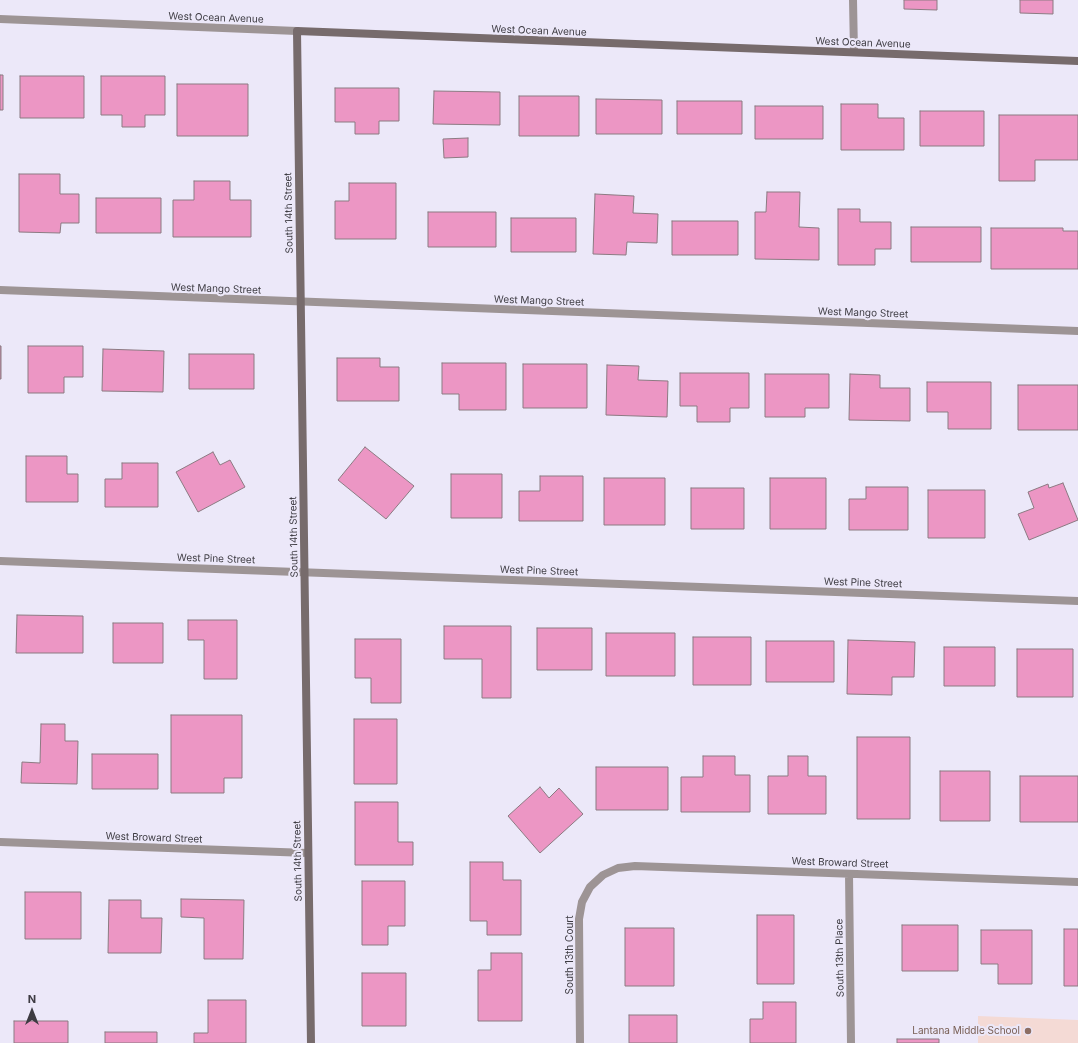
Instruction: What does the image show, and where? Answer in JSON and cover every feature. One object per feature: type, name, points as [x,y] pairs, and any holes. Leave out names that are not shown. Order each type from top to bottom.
[{"type":"street","points":[[853,0],[854,52]]},
{"type":"street","name":"West Ocean Avenue","points":[[0,19],[297,32],[1078,61]]},
{"type":"street","name":"South 14th Street","points":[[297,32],[311,1043]]},
{"type":"street","name":"West Mango Street","points":[[0,290],[1078,331]]},
{"type":"street","name":"West Pine Street","points":[[0,561],[1078,601]]},
{"type":"street","name":"West Broward Street","points":[[0,842],[308,853]]},
{"type":"street","name":"West Broward Street","points":[[602,875],[618,868],[635,866],[1078,882]]},
{"type":"street","name":"South 13th Place","points":[[849,874],[851,1043]]},
{"type":"street","name":"South 13th Court","points":[[580,1043],[579,919],[582,902],[590,887],[602,875]]},
{"type":"shaded area","name":"Lantana Middle School","points":[[978,1016],[1078,1020],[1078,1043],[978,1043]]},
{"type":"building","points":[[904,0],[937,0],[937,10],[904,9]]},
{"type":"building","points":[[1020,0],[1053,0],[1053,14],[1020,13]]},
{"type":"building","points":[[0,75],[3,75],[3,110],[0,110]]},
{"type":"building","points":[[20,76],[84,76],[84,118],[20,118]]},
{"type":"building","points":[[101,76],[165,76],[165,115],[145,115],[145,127],[122,127],[122,115],[101,115]]},
{"type":"building","points":[[177,84],[248,84],[248,136],[177,136]]},
{"type":"building","points":[[335,88],[399,88],[399,121],[379,121],[379,134],[355,134],[355,122],[335,122]]},
{"type":"building","points":[[434,91],[500,92],[500,125],[433,124]]},
{"type":"building","points":[[519,96],[579,96],[579,136],[519,136]]},
{"type":"building","points":[[596,99],[662,100],[662,134],[596,134]]},
{"type":"building","points":[[677,101],[742,101],[742,134],[677,134]]},
{"type":"building","points":[[841,104],[878,104],[878,118],[904,118],[904,150],[841,150]]},
{"type":"building","points":[[755,106],[823,106],[823,139],[755,139]]},
{"type":"building","points":[[920,111],[984,111],[984,146],[920,146]]},
{"type":"building","points":[[999,115],[1078,115],[1078,160],[1035,160],[1035,181],[999,181]]},
{"type":"building","points":[[468,138],[468,157],[444,158],[443,139]]},
{"type":"building","points":[[19,174],[60,174],[60,194],[79,194],[79,223],[61,223],[60,233],[19,232]]},
{"type":"building","points":[[194,181],[230,181],[230,200],[251,200],[251,237],[173,237],[173,200],[194,200]]},
{"type":"building","points":[[349,183],[396,183],[396,239],[335,239],[335,201],[349,201]]},
{"type":"building","points":[[767,192],[800,192],[799,227],[819,228],[819,260],[755,259],[755,212],[766,212]]},
{"type":"building","points":[[595,194],[634,196],[633,213],[658,214],[657,243],[627,242],[626,255],[593,254]]},
{"type":"building","points":[[96,198],[161,198],[161,233],[96,233]]},
{"type":"building","points":[[838,209],[860,209],[860,222],[891,222],[891,249],[875,249],[875,265],[838,265]]},
{"type":"building","points":[[428,212],[496,212],[496,247],[428,247]]},
{"type":"building","points":[[511,218],[576,218],[576,252],[511,252]]},
{"type":"building","points":[[672,221],[738,221],[738,255],[672,255]]},
{"type":"building","points":[[911,227],[981,227],[981,262],[911,262]]},
{"type":"building","points":[[991,228],[1063,228],[1063,231],[1078,231],[1078,269],[991,269]]},
{"type":"building","points":[[1,346],[1,379],[0,379]]},
{"type":"building","points":[[28,346],[83,346],[83,377],[64,377],[64,393],[28,393]]},
{"type":"building","points":[[103,349],[164,351],[163,392],[102,391]]},
{"type":"building","points":[[189,354],[254,354],[254,389],[189,389]]},
{"type":"building","points":[[337,358],[380,358],[380,367],[399,367],[399,401],[337,401]]},
{"type":"building","points":[[442,363],[506,363],[506,410],[459,410],[459,394],[442,394]]},
{"type":"building","points":[[523,364],[587,364],[587,408],[523,408]]},
{"type":"building","points":[[607,365],[639,366],[638,380],[668,381],[667,417],[606,415]]},
{"type":"building","points":[[680,373],[749,373],[749,408],[730,408],[730,422],[697,422],[697,406],[680,406]]},
{"type":"building","points":[[765,374],[829,374],[829,408],[805,408],[805,417],[765,417]]},
{"type":"building","points":[[850,374],[880,375],[880,388],[910,388],[910,421],[849,420]]},
{"type":"building","points":[[927,382],[991,382],[991,429],[948,429],[948,412],[927,412]]},
{"type":"building","points":[[1018,385],[1078,385],[1078,430],[1018,430]]},
{"type":"building","points":[[365,447],[414,486],[386,519],[338,480]]},
{"type":"building","points":[[213,452],[220,465],[230,460],[245,487],[198,512],[176,472]]},
{"type":"building","points":[[26,456],[67,456],[67,474],[78,474],[78,502],[26,502]]},
{"type":"building","points":[[122,463],[158,463],[158,507],[105,507],[105,479],[122,479]]},
{"type":"building","points":[[451,474],[502,474],[502,518],[451,518]]},
{"type":"building","points":[[540,476],[583,476],[583,521],[519,521],[519,491],[540,491]]},
{"type":"building","points":[[604,478],[665,478],[665,525],[604,525]]},
{"type":"building","points":[[770,478],[826,478],[826,529],[770,529]]},
{"type":"building","points":[[1063,483],[1078,520],[1029,540],[1018,514],[1034,508],[1028,492],[1048,484],[1049,488]]},
{"type":"building","points":[[866,487],[908,487],[908,530],[849,530],[849,499],[866,499]]},
{"type":"building","points":[[691,488],[744,488],[744,529],[691,529]]},
{"type":"building","points":[[928,490],[985,490],[985,538],[928,538]]},
{"type":"building","points":[[17,615],[83,616],[83,653],[16,653]]},
{"type":"building","points":[[188,620],[237,620],[237,679],[204,679],[204,640],[188,640]]},
{"type":"building","points":[[113,623],[163,623],[163,663],[113,663]]},
{"type":"building","points":[[444,626],[511,626],[511,698],[482,698],[482,659],[444,659]]},
{"type":"building","points":[[537,628],[592,628],[592,670],[537,670]]},
{"type":"building","points":[[606,633],[675,633],[675,676],[606,676]]},
{"type":"building","points":[[693,637],[751,637],[751,685],[693,685]]},
{"type":"building","points":[[355,639],[401,639],[401,703],[371,703],[371,678],[355,678]]},
{"type":"building","points":[[848,640],[915,642],[914,677],[892,677],[892,695],[847,694]]},
{"type":"building","points":[[766,641],[834,641],[834,682],[766,682]]},
{"type":"building","points":[[944,647],[995,647],[995,686],[944,686]]},
{"type":"building","points":[[1017,649],[1073,649],[1073,697],[1017,697]]},
{"type":"building","points":[[171,715],[242,715],[242,778],[224,778],[224,793],[171,793]]},
{"type":"building","points":[[354,719],[397,719],[397,784],[354,784]]},
{"type":"building","points":[[41,724],[65,724],[65,741],[78,741],[77,784],[21,783],[22,762],[40,763]]},
{"type":"building","points":[[857,737],[910,737],[910,819],[857,819]]},
{"type":"building","points":[[92,754],[158,754],[158,789],[92,789]]},
{"type":"building","points":[[703,756],[735,756],[735,775],[750,775],[750,812],[681,812],[681,777],[703,777]]},
{"type":"building","points":[[788,756],[808,756],[808,776],[826,776],[826,814],[768,814],[768,776],[788,776]]},
{"type":"building","points":[[596,767],[668,767],[668,810],[596,810]]},
{"type":"building","points":[[940,771],[990,771],[990,821],[940,821]]},
{"type":"building","points":[[1020,776],[1078,776],[1078,822],[1020,822]]},
{"type":"building","points":[[540,787],[549,798],[559,788],[583,814],[540,853],[508,816]]},
{"type":"building","points":[[355,802],[398,802],[398,842],[413,842],[413,865],[355,865]]},
{"type":"building","points":[[470,862],[503,862],[503,880],[521,880],[521,935],[487,935],[487,921],[470,921]]},
{"type":"building","points":[[362,881],[405,881],[405,926],[388,926],[388,945],[362,945]]},
{"type":"building","points":[[25,892],[81,892],[81,939],[25,939]]},
{"type":"building","points":[[181,899],[244,900],[243,959],[204,959],[204,918],[181,917]]},
{"type":"building","points":[[109,900],[141,900],[141,918],[162,918],[161,953],[108,953]]},
{"type":"building","points":[[757,915],[794,915],[794,984],[757,984]]},
{"type":"building","points":[[902,925],[958,925],[958,971],[902,971]]},
{"type":"building","points":[[625,928],[674,928],[674,986],[625,986]]},
{"type":"building","points":[[1064,929],[1078,929],[1078,986],[1064,986]]},
{"type":"building","points":[[981,930],[1032,930],[1032,984],[998,984],[998,964],[981,964]]},
{"type":"building","points":[[491,953],[522,953],[522,1021],[478,1021],[478,970],[491,970]]},
{"type":"building","points":[[362,973],[406,973],[406,1026],[362,1026]]},
{"type":"building","points":[[208,1000],[246,1000],[246,1043],[194,1043],[194,1033],[208,1033]]},
{"type":"building","points":[[763,1002],[796,1002],[796,1043],[750,1043],[750,1019],[763,1019]]},
{"type":"building","points":[[629,1015],[677,1015],[677,1043],[629,1043]]},
{"type":"building","points":[[14,1021],[68,1021],[68,1043],[14,1043]]},
{"type":"building","points":[[105,1032],[157,1032],[157,1043],[105,1043]]},
{"type":"building","points":[[897,1039],[939,1039],[939,1043],[897,1043]]},
{"type":"place","name":"Lantana Middle School","points":[[1028,1031]]}]
